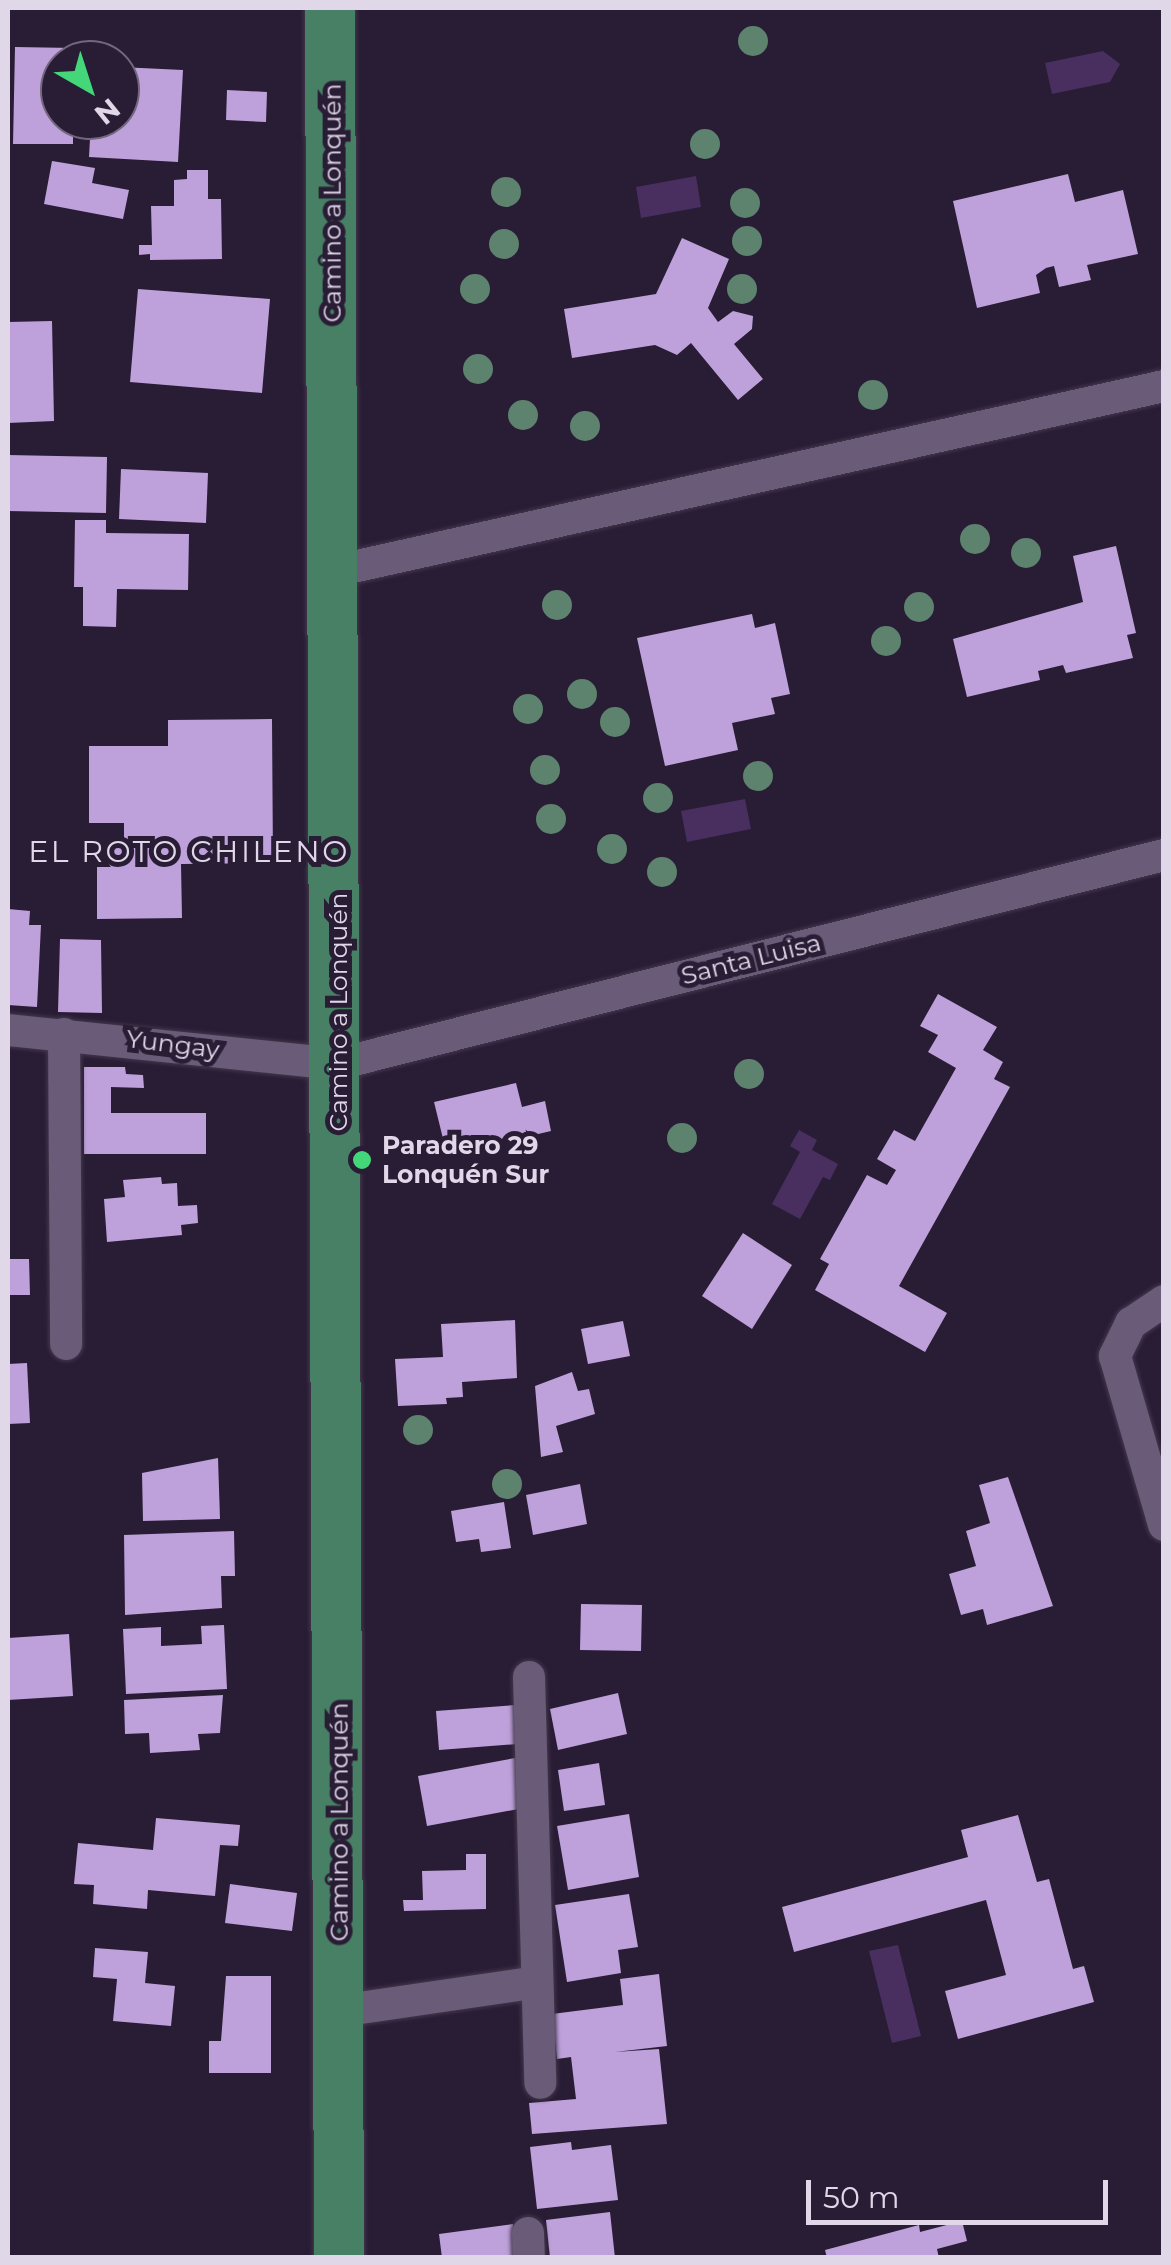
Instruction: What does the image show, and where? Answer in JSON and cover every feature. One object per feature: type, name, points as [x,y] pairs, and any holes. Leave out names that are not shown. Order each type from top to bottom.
[{"type":"main road","name":"Camino a Lonquén","points":[[330,8],[338,1064],[339,2258]]},
{"type":"street","points":[[334,571],[1164,386]]},
{"type":"street","name":"Santa Luisa","points":[[338,1064],[1164,855]]},
{"type":"street","name":"Yungay","points":[[8,1030],[338,1064]]},
{"type":"street","points":[[64,1034],[66,1344]]},
{"type":"street","points":[[1164,1301],[1131,1324],[1115,1356],[1164,1525]]},
{"type":"street","points":[[528,1676],[540,2083]]},
{"type":"street","points":[[339,2011],[537,1982]]},
{"type":"shaded area","points":[[1103,51],[1120,64],[1110,82],[1052,94],[1045,63]]},
{"type":"shaded area","points":[[696,176],[701,207],[641,218],[636,187]]},
{"type":"shaded area","points":[[745,799],[751,829],[687,842],[681,811]]},
{"type":"shaded area","points":[[799,1130],[817,1140],[812,1150],[838,1164],[830,1180],[823,1177],[800,1219],[772,1204],[800,1152],[790,1146]]},
{"type":"shaded area","points":[[898,1945],[921,2036],[892,2043],[869,1951]]},
{"type":"building","points":[[15,47],[40,47],[40,140],[73,140],[73,144],[13,144]]},
{"type":"building","points":[[140,68],[183,70],[178,162],[89,157],[90,140],[140,140]]},
{"type":"building","points":[[227,90],[267,92],[266,122],[226,120]]},
{"type":"building","points":[[52,161],[95,168],[92,183],[129,190],[123,219],[44,204]]},
{"type":"building","points":[[187,170],[208,170],[208,199],[221,199],[222,259],[150,260],[150,254],[139,255],[139,245],[152,245],[151,206],[174,206],[174,180],[187,179]]},
{"type":"building","points":[[1068,174],[1075,202],[1123,190],[1138,254],[1087,265],[1091,280],[1059,287],[1054,266],[1046,268],[1036,275],[1040,293],[977,308],[953,201]]},
{"type":"building","points":[[682,238],[729,259],[708,308],[718,322],[733,311],[753,316],[752,329],[734,344],[763,379],[738,400],[691,343],[677,355],[655,345],[572,358],[564,309],[656,294]]},
{"type":"building","points":[[138,289],[270,299],[262,393],[130,382]]},
{"type":"building","points":[[52,321],[54,421],[8,423],[8,322]]},
{"type":"building","points":[[8,455],[107,457],[106,513],[8,511]]},
{"type":"building","points":[[121,469],[208,473],[206,523],[119,519]]},
{"type":"building","points":[[75,520],[106,520],[106,533],[189,534],[188,590],[117,589],[116,627],[83,626],[83,587],[74,587]]},
{"type":"building","points":[[1116,546],[1136,633],[1127,635],[1133,658],[1066,673],[1063,665],[1038,671],[1040,680],[967,697],[953,639],[1083,602],[1073,556]]},
{"type":"building","points":[[752,614],[755,628],[775,623],[790,694],[771,698],[775,714],[732,723],[738,750],[665,766],[637,638]]},
{"type":"building","points":[[272,719],[273,863],[181,864],[182,918],[97,919],[97,848],[124,848],[124,823],[89,823],[89,746],[168,746],[168,720]]},
{"type":"building","points":[[8,909],[30,911],[29,925],[41,925],[37,1007],[8,1005]]},
{"type":"building","points":[[60,939],[101,940],[102,1013],[58,1012]]},
{"type":"building","points":[[938,994],[997,1027],[983,1050],[1003,1062],[994,1079],[1010,1087],[899,1286],[947,1313],[925,1352],[815,1290],[829,1264],[820,1259],[867,1175],[887,1185],[896,1170],[877,1159],[894,1130],[915,1141],[956,1068],[928,1052],[938,1035],[920,1026]]},
{"type":"building","points":[[84,1067],[125,1067],[126,1074],[143,1075],[144,1088],[111,1087],[111,1113],[206,1113],[206,1154],[84,1154]]},
{"type":"building","points":[[516,1083],[522,1107],[545,1101],[551,1131],[447,1155],[434,1102]]},
{"type":"building","points":[[161,1177],[162,1184],[177,1183],[178,1206],[197,1205],[198,1223],[181,1225],[182,1235],[107,1242],[104,1199],[125,1197],[123,1180]]},
{"type":"building","points":[[743,1233],[792,1265],[752,1329],[702,1296]]},
{"type":"building","points":[[8,1259],[29,1259],[30,1295],[8,1295]]},
{"type":"building","points":[[515,1320],[517,1378],[462,1382],[463,1397],[446,1398],[447,1404],[398,1406],[395,1359],[443,1357],[441,1324]]},
{"type":"building","points":[[623,1321],[630,1356],[588,1364],[581,1329]]},
{"type":"building","points":[[27,1363],[30,1423],[8,1424],[8,1364]]},
{"type":"building","points":[[572,1372],[578,1391],[589,1389],[595,1414],[556,1426],[563,1452],[541,1457],[535,1386]]},
{"type":"building","points":[[218,1458],[220,1519],[143,1521],[142,1473]]},
{"type":"building","points":[[1008,1477],[1053,1606],[987,1625],[983,1609],[961,1615],[949,1574],[976,1566],[966,1531],[990,1523],[979,1485]]},
{"type":"building","points":[[580,1484],[587,1524],[533,1535],[526,1495]]},
{"type":"building","points":[[504,1502],[511,1548],[481,1552],[479,1539],[456,1542],[451,1511]]},
{"type":"building","points":[[234,1531],[235,1576],[221,1576],[222,1608],[125,1615],[124,1535]]},
{"type":"building","points":[[581,1604],[642,1605],[641,1651],[580,1650]]},
{"type":"building","points":[[224,1625],[227,1689],[126,1694],[123,1629],[161,1627],[161,1646],[202,1644],[201,1626]]},
{"type":"building","points":[[69,1634],[73,1696],[8,1700],[8,1638]]},
{"type":"building","points":[[618,1693],[627,1734],[558,1750],[550,1709]]},
{"type":"building","points":[[223,1695],[220,1733],[198,1734],[200,1750],[150,1753],[149,1733],[125,1734],[124,1700]]},
{"type":"building","points":[[516,1705],[518,1744],[439,1750],[436,1711]]},
{"type":"building","points":[[515,1758],[524,1808],[427,1826],[418,1776]]},
{"type":"building","points":[[599,1763],[605,1805],[564,1811],[558,1770]]},
{"type":"building","points":[[629,1814],[639,1877],[568,1890],[557,1826]]},
{"type":"building","points":[[1018,1815],[1037,1882],[1049,1879],[1073,1969],[1084,1966],[1094,2002],[958,2039],[945,1991],[1006,1975],[986,1900],[794,1952],[782,1907],[968,1857],[961,1830]]},
{"type":"building","points":[[156,1818],[240,1825],[238,1846],[220,1845],[215,1896],[148,1890],[147,1909],[93,1904],[94,1885],[74,1884],[78,1843],[153,1850]]},
{"type":"building","points":[[466,1854],[486,1854],[486,1909],[404,1911],[403,1900],[423,1900],[422,1871],[466,1870]]},
{"type":"building","points":[[230,1884],[297,1893],[292,1931],[225,1923]]},
{"type":"building","points":[[629,1894],[638,1947],[618,1950],[621,1973],[567,1982],[555,1905]]},
{"type":"building","points":[[95,1948],[148,1952],[145,1983],[175,1986],[171,2026],[113,2021],[117,1979],[93,1977]]},
{"type":"building","points":[[659,1974],[667,2046],[615,2052],[659,2049],[667,2124],[532,2134],[529,2103],[576,2099],[571,2057],[557,2059],[552,2014],[623,2005],[620,1979]]},
{"type":"building","points":[[226,1976],[271,1976],[271,2073],[209,2073],[209,2041],[221,2041]]},
{"type":"building","points":[[571,2142],[572,2150],[611,2145],[618,2200],[537,2209],[530,2147]]},
{"type":"building","points":[[610,2212],[615,2258],[550,2258],[546,2220]]},
{"type":"building","points":[[962,2221],[967,2241],[937,2249],[939,2258],[827,2258],[825,2250],[919,2225],[920,2232]]},
{"type":"building","points":[[513,2224],[518,2258],[442,2258],[439,2234]]},
{"type":"place","name":"Paradero 29 Lonquén Sur","points":[[362,1160]]},
{"type":"district","name":"EL ROTO CHILENO","points":[[189,852]]}]
